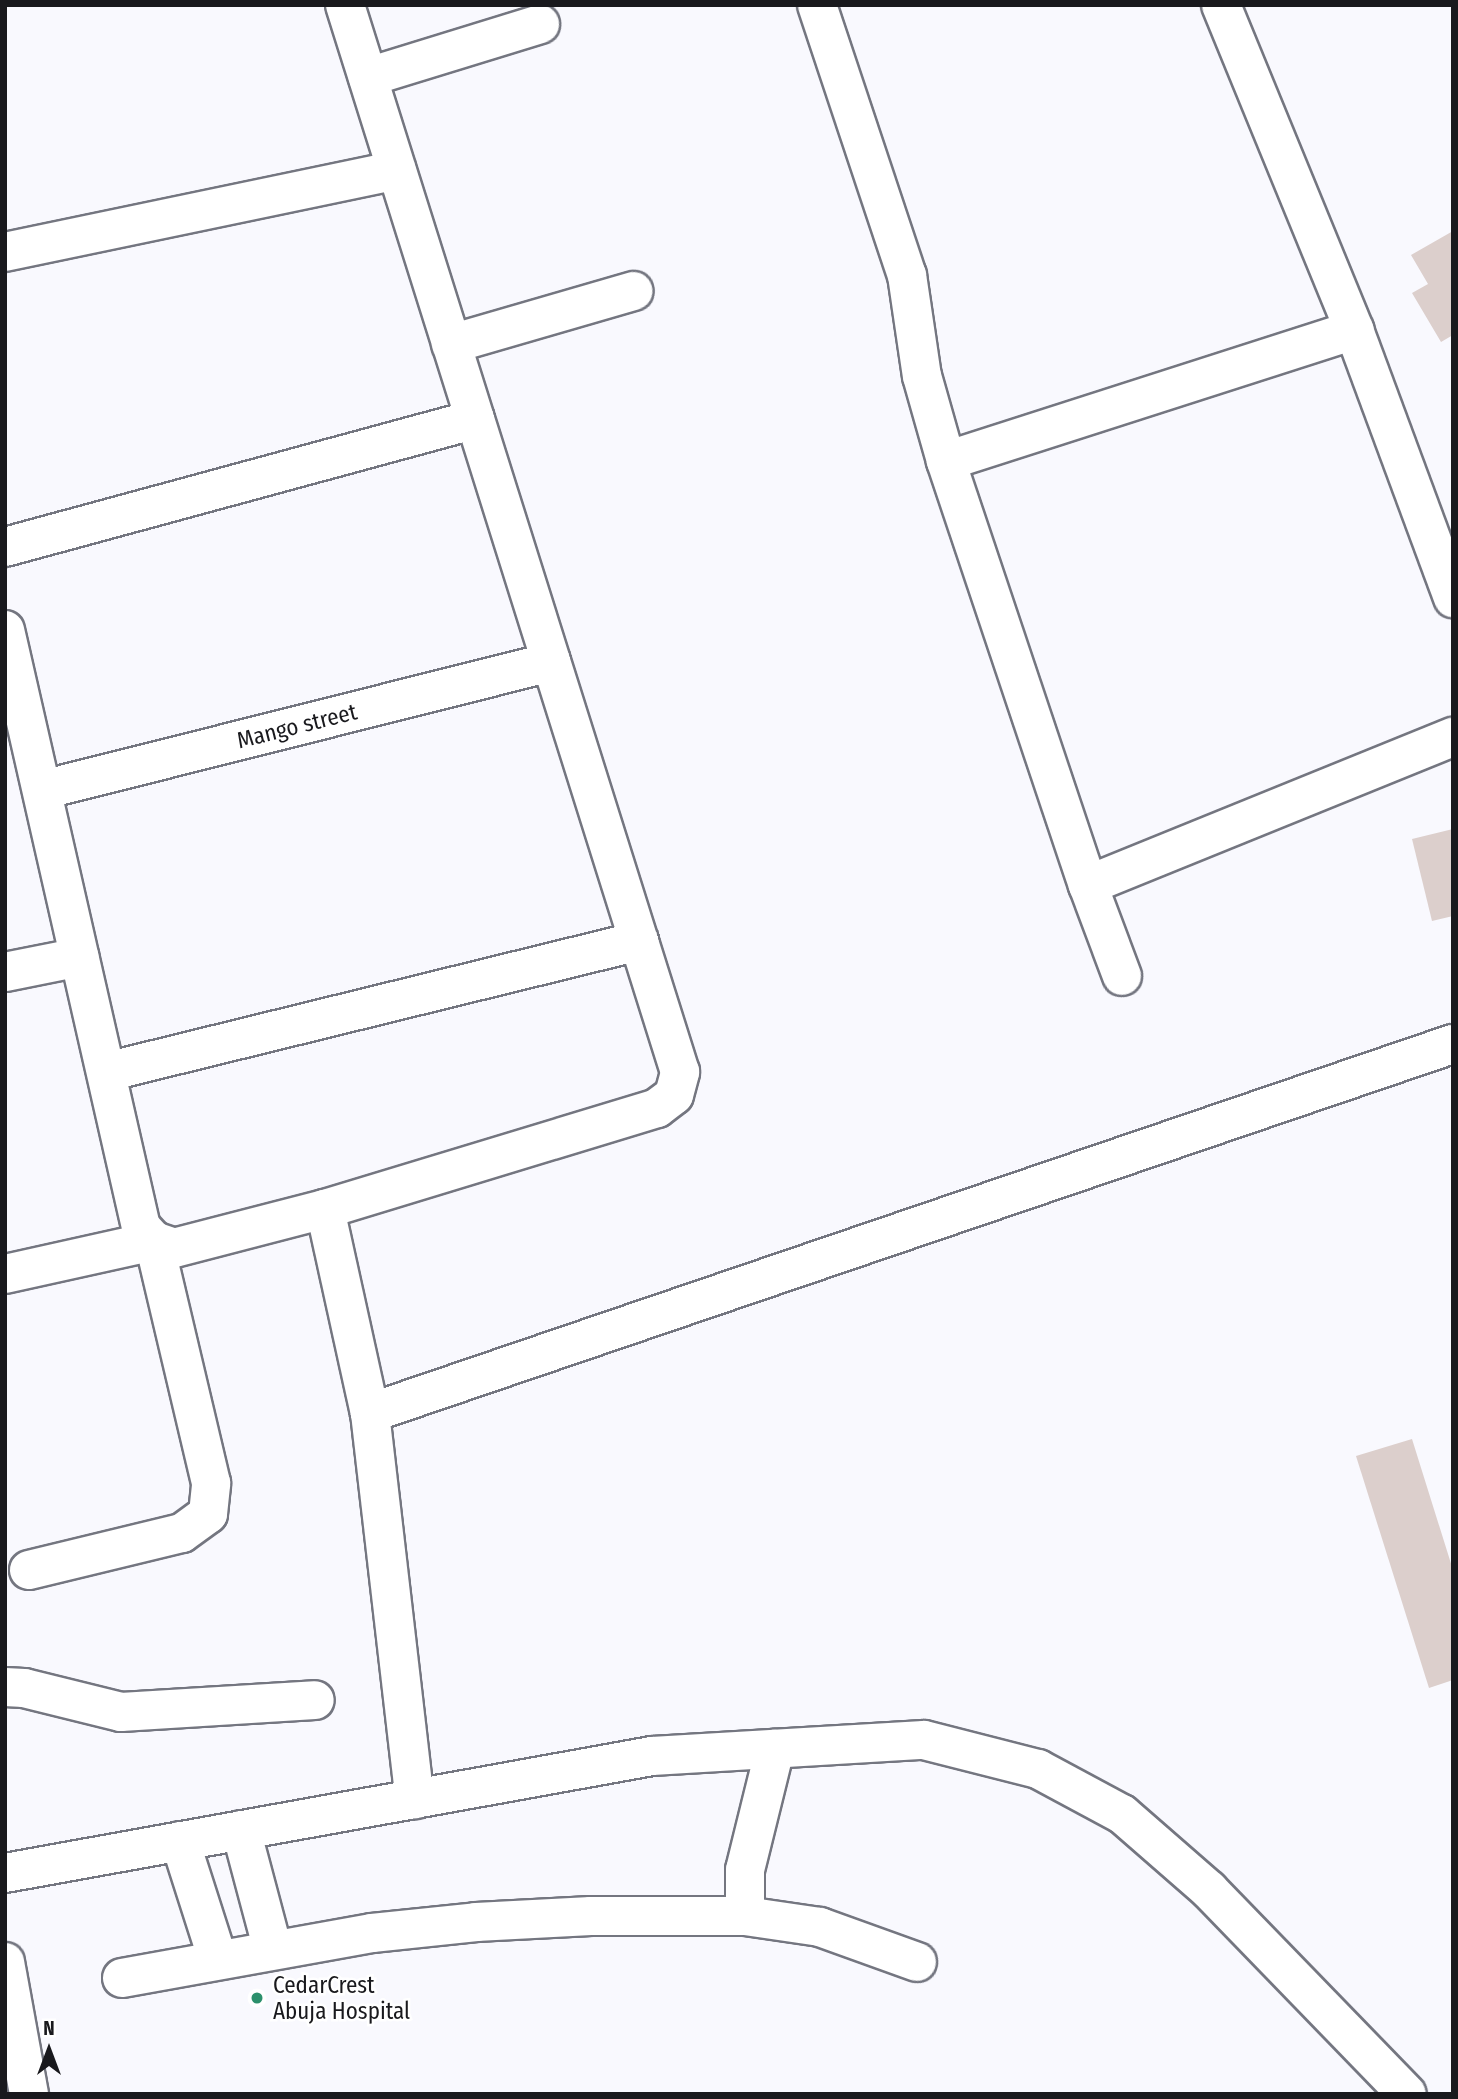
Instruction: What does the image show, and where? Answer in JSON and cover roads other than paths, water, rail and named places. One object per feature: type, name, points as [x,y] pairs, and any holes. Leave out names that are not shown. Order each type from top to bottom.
[{"type":"street","points":[[5,630],[141,1227],[154,1241],[174,1248],[325,1209],[657,1108],[674,1095],[680,1072],[345,5]]},
{"type":"street","points":[[817,5],[907,275],[922,376],[946,461],[1088,885],[1122,976]]},
{"type":"street","points":[[1221,5],[1354,330],[1453,598]]},
{"type":"street","points":[[368,77],[540,24]]},
{"type":"street","points":[[5,252],[397,170]]},
{"type":"street","points":[[452,344],[633,291]]},
{"type":"street","points":[[946,461],[1354,330]]},
{"type":"street","points":[[5,547],[475,419]]},
{"type":"street","name":"Mango street","points":[[42,790],[551,662]]},
{"type":"street","points":[[1088,885],[1453,737]]},
{"type":"street","points":[[106,1072],[639,941]]},
{"type":"street","points":[[5,972],[80,957]]},
{"type":"street","points":[[370,1413],[1453,1044]]},
{"type":"street","points":[[325,1209],[370,1413],[415,1799]]},
{"type":"street","points":[[5,1274],[154,1241]]},
{"type":"street","points":[[29,1570],[183,1534],[208,1514],[211,1483],[154,1241]]},
{"type":"street","points":[[5,1687],[24,1688],[121,1712],[315,1700]]},
{"type":"street","points":[[5,1872],[652,1756],[924,1740],[1038,1769],[1122,1814],[1209,1891],[1407,2094]]},
{"type":"street","points":[[745,1916],[744,1870],[775,1749]]},
{"type":"street","points":[[241,1830],[273,1950]]},
{"type":"street","points":[[180,1841],[218,1960]]},
{"type":"street","points":[[122,1978],[372,1933],[476,1922],[591,1916],[745,1916],[820,1927],[918,1962]]},
{"type":"street","points":[[5,1962],[29,2094]]},
{"type":"place","name":"CedarCrest Abuja Hospital","points":[[257,1998]]}]
